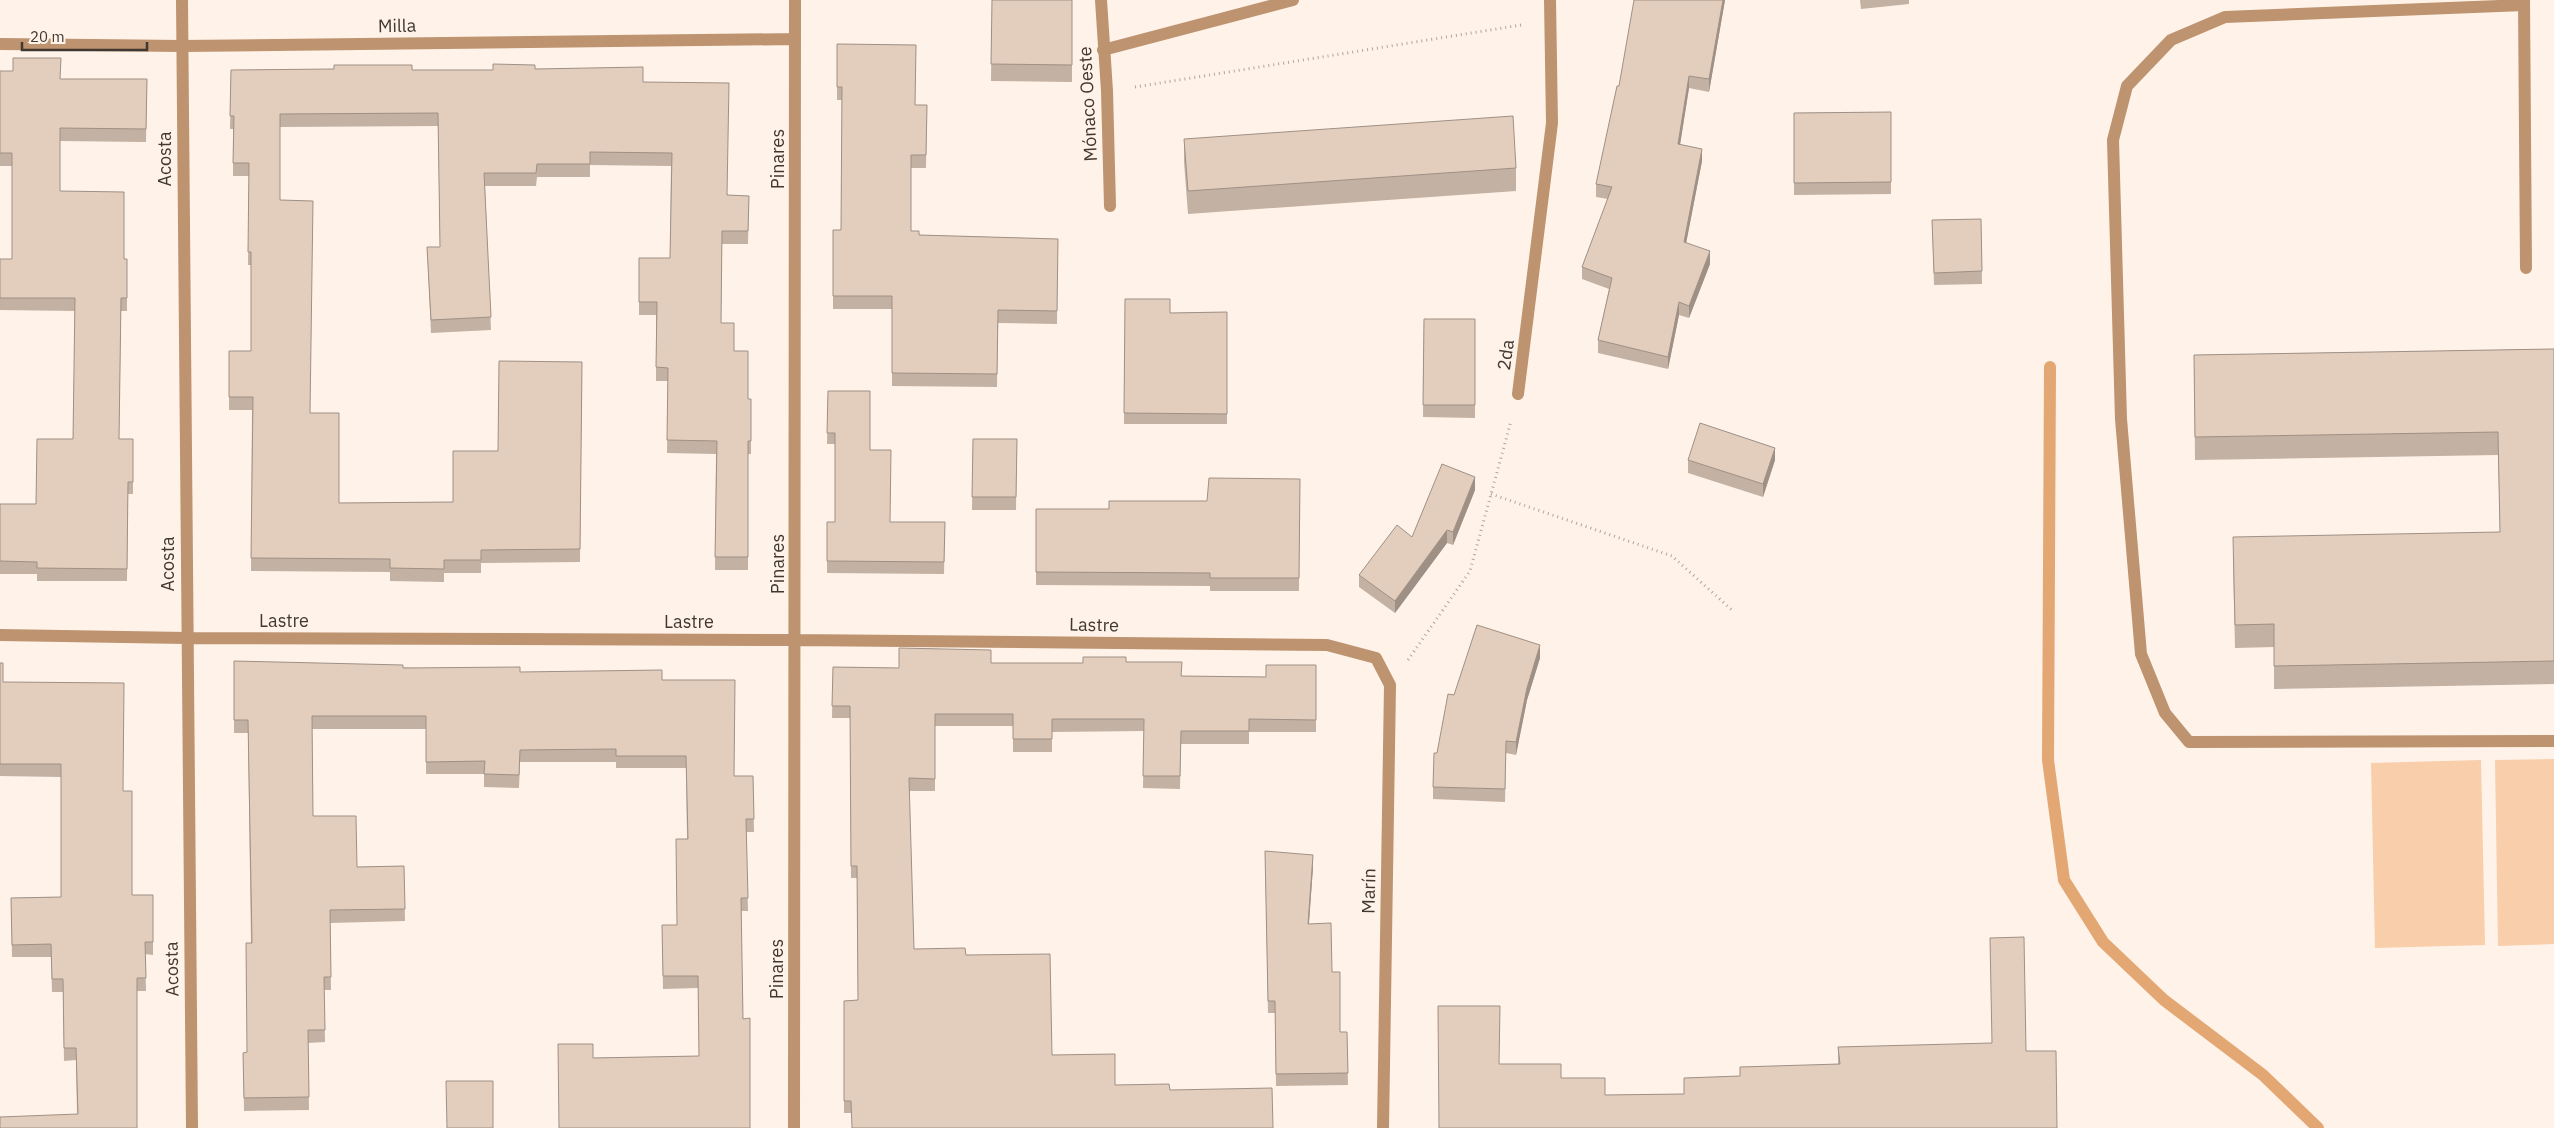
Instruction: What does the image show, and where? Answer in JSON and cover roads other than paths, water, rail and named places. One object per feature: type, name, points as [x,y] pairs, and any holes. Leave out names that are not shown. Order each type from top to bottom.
[{"type":"street","name":"Acosta","points":[[182,0],[186,638],[192,1128]]},
{"type":"street","name":"Pinares","points":[[794,1128],[796,0]]},
{"type":"street","name":"Mónaco Oeste","points":[[1100,0],[1107,91],[1110,206]]},
{"type":"street","points":[[1103,50],[1293,0]]},
{"type":"street","name":"2da","points":[[1518,394],[1552,123],[1550,0]]},
{"type":"street","points":[[2526,268],[2524,2],[2225,17],[2171,40],[2127,86],[2113,140],[2120,419],[2141,654],[2165,713],[2189,742],[2554,740]]},
{"type":"street","name":"Milla","points":[[0,44],[182,46],[795,39]]},
{"type":"street","name":"Lastre","points":[[0,635],[186,638],[795,640],[1327,645],[1376,658]]},
{"type":"street","name":"Marín","points":[[1376,658],[1390,685],[1382,1128]]},
{"type":"waterway","points":[[2050,367],[2048,760],[2064,880],[2103,942],[2164,1000],[2263,1075],[2318,1128]]}]
